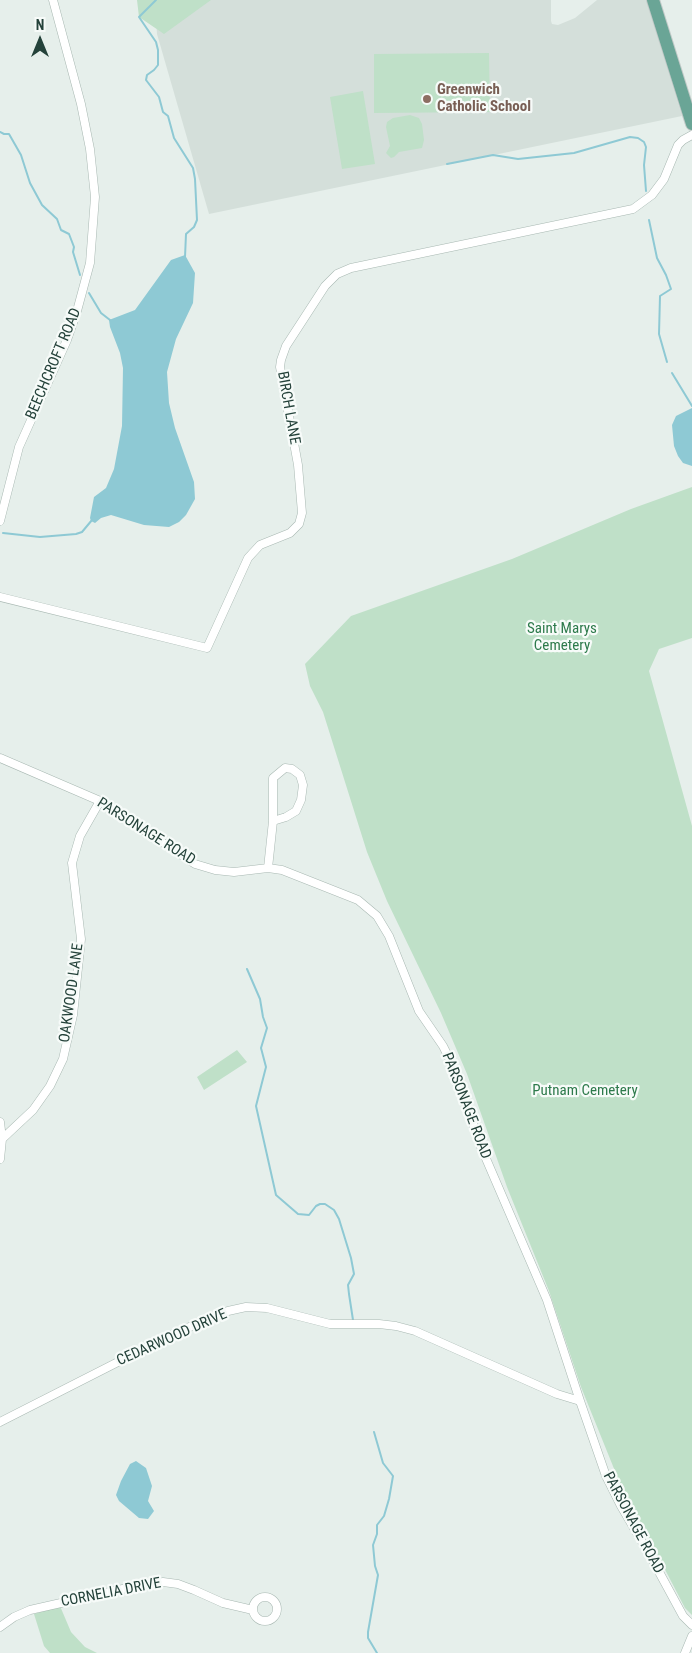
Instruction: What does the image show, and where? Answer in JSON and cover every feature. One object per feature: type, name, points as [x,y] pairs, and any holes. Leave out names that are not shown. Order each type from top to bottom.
[{"type":"main road","points":[[653,0],[692,121]]},
{"type":"street","name":"BEECHCROFT ROAD","points":[[0,521],[19,447],[70,333],[90,263],[94,197],[90,149],[81,104],[53,0]]},
{"type":"street","name":"BIRCH LANE","points":[[0,597],[208,648],[248,558],[260,545],[290,533],[299,524],[302,513],[298,465],[280,367],[286,346],[325,286],[337,274],[351,268],[633,209],[652,195],[664,178],[678,145],[683,140],[692,136]]},
{"type":"street","name":"PARSONAGE ROAD","points":[[0,758],[100,801],[196,864],[215,870],[234,872],[268,868],[282,870],[358,900],[369,908],[383,925],[419,1010],[454,1066],[480,1147],[548,1300],[606,1476],[683,1616],[692,1625]]},
{"type":"street","points":[[268,868],[273,820],[273,778],[286,768],[292,769],[300,775],[303,785],[301,800],[296,811],[286,817],[273,820]]},
{"type":"street","name":"OAKWOOD LANE","points":[[2,1139],[33,1110],[50,1086],[63,1058],[72,1015],[80,939],[72,862],[80,836],[100,801]]},
{"type":"street","points":[[0,1122],[2,1139],[0,1159]]},
{"type":"street","name":"CEDARWOOD DRIVE","points":[[0,1422],[173,1334],[228,1311],[246,1307],[267,1308],[330,1324],[396,1326],[415,1331],[557,1394],[580,1401]]},
{"type":"street","name":"CORNELIA DRIVE","points":[[0,1627],[14,1617],[30,1610],[136,1586],[163,1582],[178,1584],[223,1603],[253,1610]]},
{"type":"street","points":[[685,1653],[692,1636]]},
{"type":"shaded area","name":"Greenwich Catholic School","points":[[147,0],[551,0],[551,21],[552,24],[558,25],[575,18],[597,0],[646,0],[682,116],[209,214],[157,34],[156,19]]},
{"type":"green space","points":[[137,0],[211,0],[164,34],[139,17]]},
{"type":"green space","points":[[489,53],[490,112],[374,113],[374,54]]},
{"type":"green space","points":[[363,91],[375,164],[342,169],[330,97]]},
{"type":"green space","points":[[410,115],[419,118],[422,124],[424,140],[422,148],[399,152],[391,158],[386,153],[390,146],[386,127],[387,122],[393,118]]},
{"type":"green space","name":"Putnam Cemetery","points":[[692,487],[692,638],[659,649],[649,671],[692,826],[692,1615],[685,1608],[619,1481],[581,1387],[549,1291],[507,1187],[467,1074],[441,1013],[387,901],[367,852],[323,712],[310,686],[305,664],[351,616],[512,559],[631,509]]},
{"type":"green space","points":[[237,1050],[247,1062],[204,1090],[197,1077]]},
{"type":"green space","points":[[60,1606],[71,1632],[85,1647],[97,1653],[50,1653],[44,1646],[34,1614]]},
{"type":"water","points":[[185,255],[195,273],[193,303],[176,339],[167,372],[169,403],[175,428],[194,482],[195,499],[186,515],[179,522],[169,527],[144,525],[111,515],[101,518],[95,523],[90,518],[94,497],[106,488],[114,469],[122,426],[123,368],[109,320],[135,310],[171,260]]},
{"type":"water","points":[[692,408],[692,466],[683,463],[678,456],[674,446],[672,425],[676,416]]},
{"type":"water","points":[[136,1461],[146,1468],[152,1486],[148,1501],[154,1511],[148,1519],[139,1518],[119,1501],[116,1495],[130,1464]]},
{"type":"waterway","points":[[156,0],[139,17],[156,42],[158,50],[158,65],[147,75],[146,80],[159,97],[163,112],[168,116],[174,138],[193,168],[197,220],[194,227],[186,234],[185,257]]},
{"type":"waterway","points":[[0,132],[9,134],[21,155],[30,183],[42,205],[57,219],[61,230],[69,234],[80,275]]},
{"type":"waterway","points":[[447,164],[493,155],[518,159],[574,153],[630,137],[638,138],[644,142],[646,147],[644,165],[646,191]]},
{"type":"waterway","points":[[649,220],[657,258],[671,289],[660,296],[659,334],[667,362]]},
{"type":"waterway","points":[[89,293],[101,313],[110,320]]},
{"type":"waterway","points":[[672,373],[692,406]]},
{"type":"waterway","points":[[3,533],[40,537],[76,534],[82,532],[92,520]]},
{"type":"waterway","points":[[247,969],[260,999],[267,1028],[261,1048],[266,1067],[256,1106],[276,1195],[298,1214],[309,1215],[320,1204],[325,1204],[334,1210],[339,1219],[354,1274],[348,1285],[353,1320]]},
{"type":"waterway","points":[[374,1432],[383,1463],[393,1476],[389,1499],[384,1516],[377,1525],[377,1534],[373,1545],[378,1575],[368,1638],[377,1653]]},
{"type":"place","name":"Greenwich Catholic School","points":[[427,99]]},
{"type":"park label","name":"Saint Marys Cemetery","points":[[562,638]]}]
